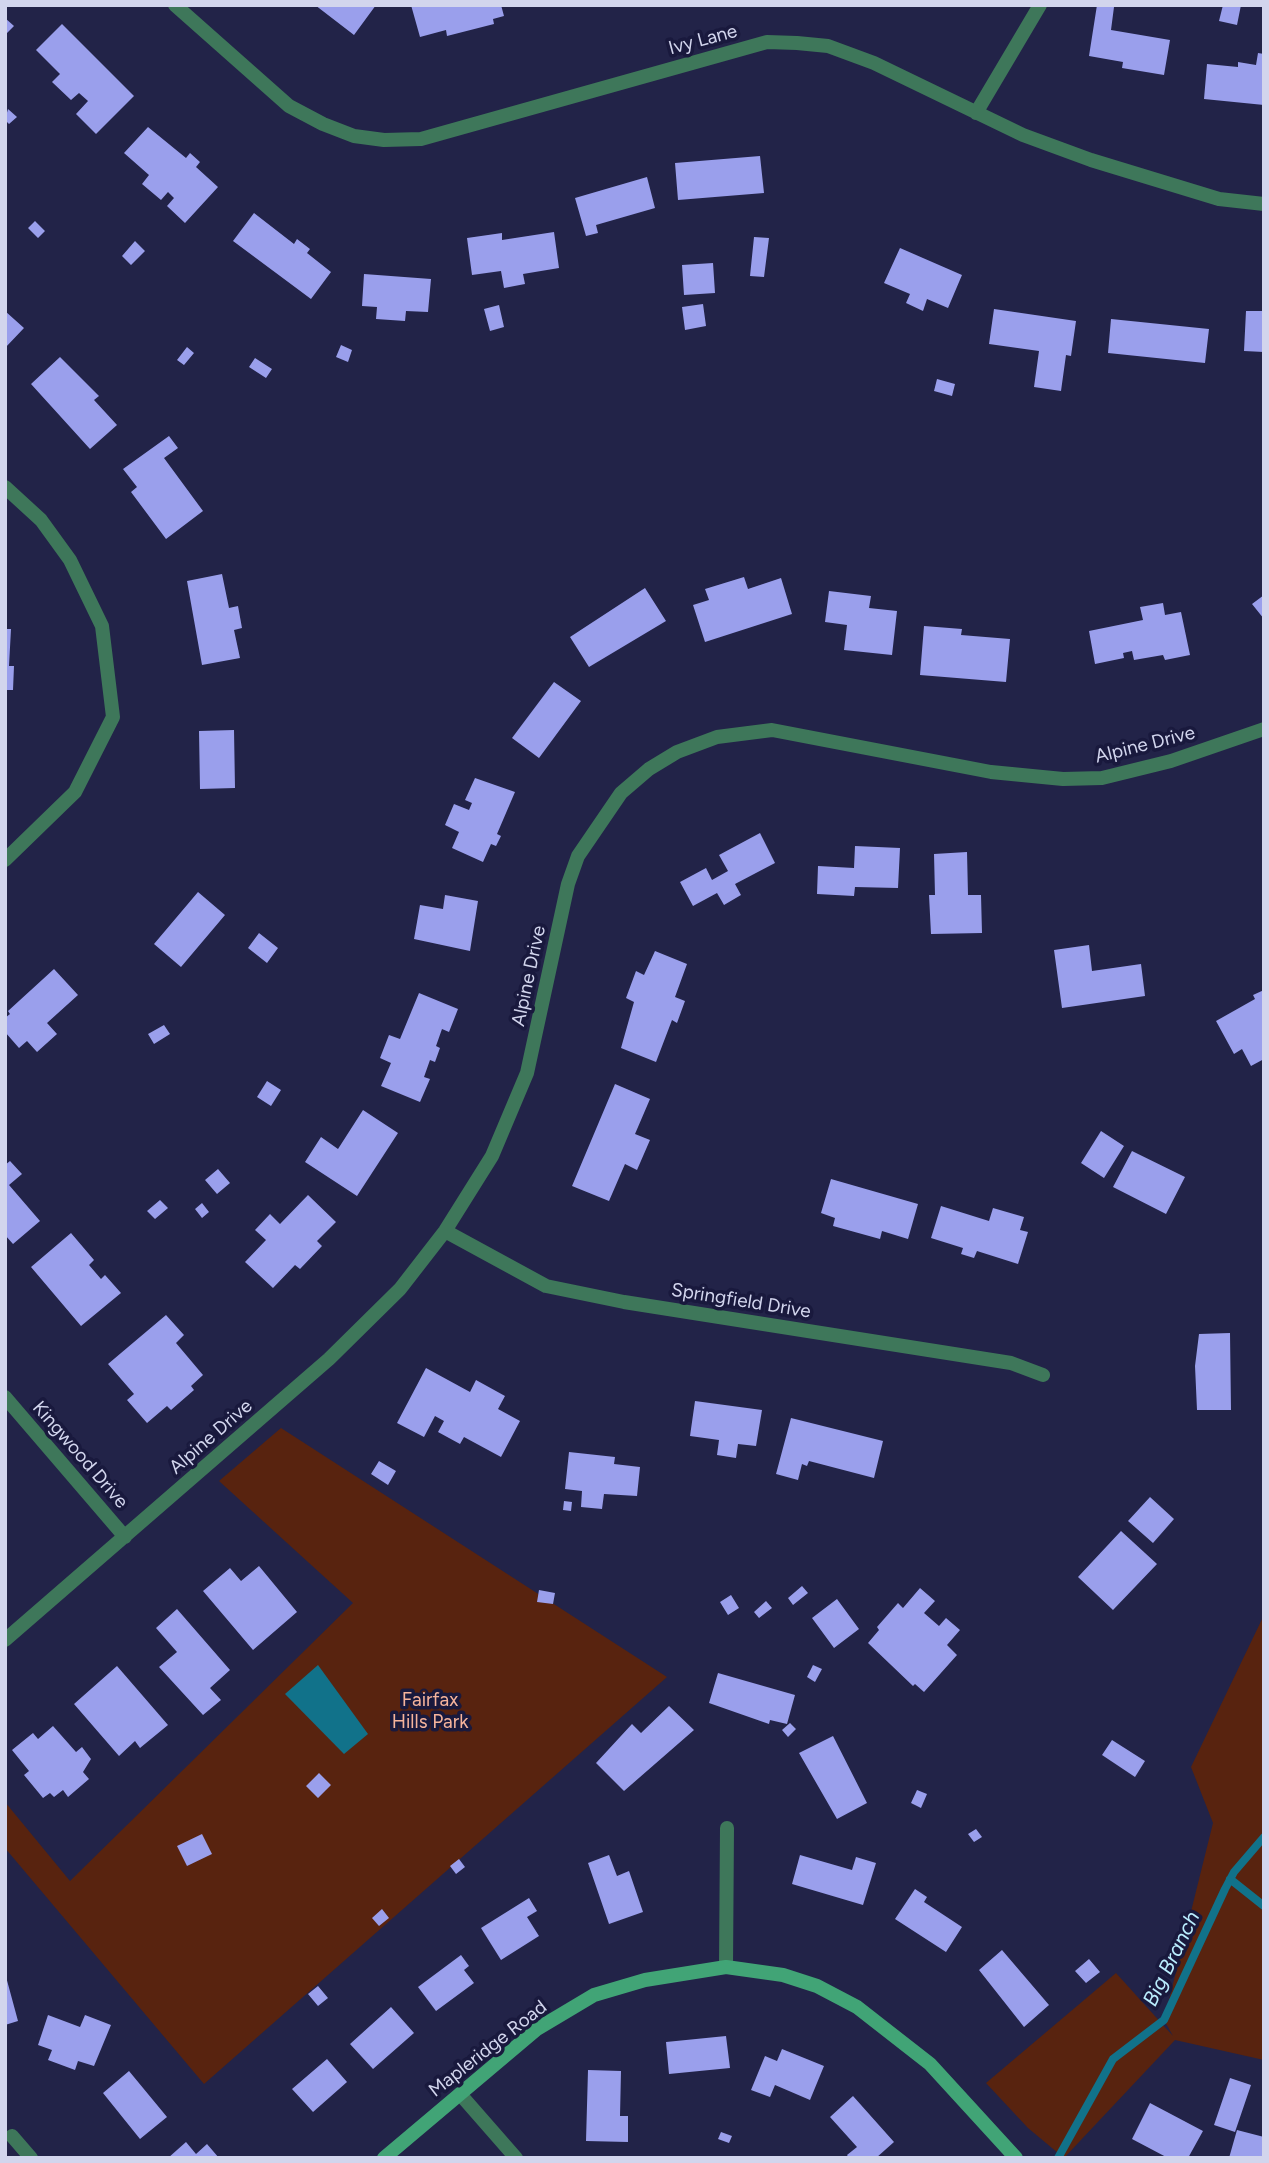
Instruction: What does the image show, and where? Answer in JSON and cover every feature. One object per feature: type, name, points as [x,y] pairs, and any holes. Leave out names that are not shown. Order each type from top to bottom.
[{"type":"street","name":"Ivy Lane","points":[[175,5],[289,106],[344,132],[384,141],[421,139],[767,42],[828,46],[874,63],[1023,135],[1162,184],[1219,199],[1264,204]]},
{"type":"street","points":[[976,113],[1040,5]]},
{"type":"street","points":[[5,487],[41,520],[71,560],[102,626],[113,717],[75,792],[5,860]]},
{"type":"street","name":"Alpine Drive","points":[[5,1640],[360,1330],[400,1289],[445,1231],[492,1156],[527,1073],[568,884],[578,856],[621,793],[649,769],[677,752],[717,737],[772,730],[991,772],[1063,779],[1102,778],[1171,761],[1264,729]]},
{"type":"street","name":"Springfield Drive","points":[[445,1231],[546,1286],[624,1302],[1011,1363],[1043,1375]]},
{"type":"street","name":"Kingwood Drive","points":[[5,1397],[125,1537]]},
{"type":"street","points":[[726,1967],[727,1828]]},
{"type":"street","name":"Mapleridge Road","points":[[384,2158],[537,2029],[594,1995],[645,1980],[726,1967],[783,1975],[817,1986],[857,2007],[930,2064],[1016,2158]]},
{"type":"street","points":[[460,2094],[516,2158]]},
{"type":"street","points":[[12,2136],[31,2158]]},
{"type":"green space","name":"Fairfax Hills Park","points":[[281,1428],[667,1677],[204,2084],[5,1848],[5,1802],[70,1881],[353,1603],[219,1481]]},
{"type":"green space","points":[[1264,1615],[1264,2060],[1175,2040],[1064,2158],[1028,2128],[986,2083],[1116,1973],[1173,2036],[1164,2020],[1213,1823],[1191,1767]]},
{"type":"water","points":[[318,1665],[368,1734],[344,1754],[285,1694]]},
{"type":"building","points":[[315,5],[376,5],[354,35]]},
{"type":"building","points":[[411,5],[501,5],[504,16],[493,19],[494,24],[447,36],[446,30],[420,37]]},
{"type":"building","points":[[1097,5],[1114,7],[1111,30],[1170,40],[1164,75],[1122,68],[1123,62],[1089,56]]},
{"type":"building","points":[[1223,5],[1241,5],[1237,25],[1219,21]]},
{"type":"building","points":[[5,18],[14,26],[5,35]]},
{"type":"building","points":[[62,24],[134,96],[96,134],[76,114],[88,101],[79,93],[71,100],[52,82],[60,74],[36,50]]},
{"type":"building","points":[[1258,53],[1264,54],[1264,105],[1204,99],[1207,64],[1238,67],[1238,62],[1256,65]]},
{"type":"building","points":[[8,109],[17,117],[9,124],[5,120]]},
{"type":"building","points":[[148,127],[186,158],[190,153],[200,162],[196,167],[218,187],[185,223],[167,206],[174,198],[168,192],[161,200],[142,184],[149,175],[124,153]]},
{"type":"building","points":[[760,156],[764,193],[678,200],[675,163]]},
{"type":"building","points":[[647,177],[655,208],[596,225],[598,233],[586,236],[575,198]]},
{"type":"building","points":[[254,213],[294,244],[297,239],[310,249],[307,253],[331,272],[311,299],[233,241]]},
{"type":"building","points":[[35,221],[45,231],[38,238],[28,228]]},
{"type":"building","points":[[554,232],[559,268],[523,274],[525,284],[504,288],[501,271],[472,275],[467,238],[502,233],[502,240]]},
{"type":"building","points":[[754,237],[769,238],[764,277],[750,276]]},
{"type":"building","points":[[135,241],[145,251],[131,265],[122,256]]},
{"type":"building","points":[[900,248],[962,275],[948,308],[927,299],[923,311],[906,303],[910,294],[884,283]]},
{"type":"building","points":[[713,263],[715,293],[684,295],[682,265]]},
{"type":"building","points":[[364,274],[431,279],[428,312],[406,311],[405,321],[376,319],[377,307],[362,306]]},
{"type":"building","points":[[703,304],[706,326],[685,330],[682,307]]},
{"type":"building","points":[[499,305],[504,327],[490,331],[484,309]]},
{"type":"building","points":[[994,309],[1076,321],[1071,356],[1066,355],[1061,391],[1034,387],[1039,351],[989,344]]},
{"type":"building","points":[[5,311],[24,328],[5,348]]},
{"type":"building","points":[[1246,311],[1264,311],[1264,352],[1244,351]]},
{"type":"building","points":[[1111,319],[1209,329],[1205,363],[1108,353]]},
{"type":"building","points":[[341,345],[352,350],[348,362],[336,357]]},
{"type":"building","points":[[187,347],[194,353],[184,365],[177,360]]},
{"type":"building","points":[[60,357],[99,396],[94,400],[117,425],[90,449],[31,384]]},
{"type":"building","points":[[255,358],[272,369],[266,378],[249,367]]},
{"type":"building","points":[[937,379],[955,384],[952,396],[934,391]]},
{"type":"building","points":[[169,436],[178,448],[164,458],[203,511],[166,539],[131,492],[137,487],[123,469]]},
{"type":"building","points":[[222,574],[229,608],[238,606],[242,628],[234,630],[240,658],[202,665],[187,581]]},
{"type":"building","points":[[744,577],[748,589],[781,578],[792,614],[705,642],[693,605],[709,600],[705,589]]},
{"type":"building","points":[[645,588],[666,621],[589,667],[570,637]]},
{"type":"building","points":[[829,591],[871,596],[869,608],[897,611],[892,655],[844,650],[847,625],[825,622]]},
{"type":"building","points":[[1264,595],[1264,619],[1252,604]]},
{"type":"building","points":[[1163,603],[1165,615],[1181,612],[1190,655],[1165,660],[1163,655],[1134,660],[1132,651],[1123,653],[1124,658],[1095,664],[1089,631],[1143,620],[1140,607]]},
{"type":"building","points":[[924,626],[962,629],[961,635],[1010,639],[1006,682],[920,675]]},
{"type":"building","points":[[5,629],[11,629],[9,666],[14,666],[13,690],[5,690]]},
{"type":"building","points":[[554,682],[581,701],[539,758],[512,738]]},
{"type":"building","points":[[234,730],[235,788],[200,789],[199,731]]},
{"type":"building","points":[[475,778],[515,792],[497,834],[501,836],[496,846],[491,844],[483,862],[452,848],[459,832],[445,825],[454,804],[469,810],[472,803],[465,800]]},
{"type":"building","points":[[760,833],[775,863],[735,884],[741,895],[724,905],[717,893],[693,906],[680,882],[706,868],[712,880],[728,871],[719,855]]},
{"type":"building","points":[[855,846],[900,848],[898,888],[855,887],[854,896],[817,894],[818,866],[854,868]]},
{"type":"building","points":[[967,852],[968,895],[981,895],[982,933],[931,934],[929,895],[935,895],[934,854]]},
{"type":"building","points":[[198,892],[225,915],[181,967],[154,944]]},
{"type":"building","points":[[445,895],[478,901],[470,951],[414,939],[420,905],[443,909]]},
{"type":"building","points":[[259,933],[278,948],[267,963],[248,948]]},
{"type":"building","points":[[1089,945],[1092,971],[1141,964],[1145,996],[1062,1008],[1054,950]]},
{"type":"building","points":[[655,951],[687,964],[675,997],[685,1001],[677,1023],[672,1020],[656,1062],[621,1048],[634,1002],[626,998],[636,971],[644,975]]},
{"type":"building","points":[[54,969],[78,995],[47,1023],[57,1034],[37,1052],[27,1041],[19,1048],[5,1032],[5,1018],[10,1014],[8,1011]]},
{"type":"building","points":[[1264,990],[1264,1059],[1251,1066],[1242,1049],[1234,1054],[1216,1021],[1255,999],[1253,995]]},
{"type":"building","points":[[419,993],[458,1009],[449,1032],[442,1029],[436,1046],[440,1048],[435,1062],[430,1060],[424,1077],[430,1079],[420,1102],[381,1086],[391,1063],[380,1058],[389,1035],[400,1039]]},
{"type":"building","points":[[164,1025],[170,1034],[154,1044],[148,1034]]},
{"type":"building","points":[[267,1081],[281,1090],[271,1106],[257,1097]]},
{"type":"building","points":[[615,1084],[650,1099],[635,1134],[650,1140],[637,1170],[625,1164],[609,1201],[572,1186]]},
{"type":"building","points":[[363,1110],[398,1133],[357,1196],[305,1162],[321,1137],[338,1149]]},
{"type":"building","points":[[1101,1131],[1124,1146],[1104,1178],[1081,1163]]},
{"type":"building","points":[[1132,1151],[1185,1177],[1166,1214],[1113,1187]]},
{"type":"building","points":[[10,1161],[22,1174],[9,1185],[40,1221],[13,1244],[5,1235],[5,1165]]},
{"type":"building","points":[[218,1169],[230,1183],[217,1194],[205,1180]]},
{"type":"building","points":[[831,1179],[918,1204],[908,1239],[882,1231],[880,1239],[833,1226],[835,1218],[821,1213]]},
{"type":"building","points":[[308,1195],[336,1222],[317,1241],[322,1246],[300,1269],[295,1265],[273,1288],[245,1262],[266,1240],[255,1230],[270,1214],[280,1224]]},
{"type":"building","points":[[160,1200],[168,1208],[155,1219],[147,1211]]},
{"type":"building","points":[[202,1203],[209,1212],[202,1218],[195,1209]]},
{"type":"building","points":[[941,1206],[989,1221],[993,1208],[1024,1217],[1020,1230],[1028,1232],[1018,1264],[977,1251],[974,1258],[961,1254],[963,1248],[931,1238]]},
{"type":"building","points":[[71,1233],[94,1260],[89,1265],[101,1279],[105,1275],[121,1293],[81,1326],[31,1267]]},
{"type":"building","points":[[166,1315],[184,1335],[176,1343],[203,1375],[191,1386],[194,1390],[171,1410],[167,1406],[147,1423],[127,1400],[134,1394],[108,1364]]},
{"type":"building","points":[[1230,1333],[1231,1410],[1197,1410],[1195,1366],[1199,1334]]},
{"type":"building","points":[[426,1368],[470,1392],[476,1380],[505,1396],[498,1409],[520,1421],[501,1457],[464,1437],[460,1444],[438,1432],[444,1421],[435,1416],[424,1437],[397,1423]]},
{"type":"building","points":[[695,1401],[762,1410],[756,1446],[738,1444],[736,1458],[717,1455],[719,1440],[690,1436]]},
{"type":"building","points":[[791,1418],[883,1441],[874,1478],[809,1461],[807,1466],[802,1464],[798,1480],[776,1474]]},
{"type":"building","points":[[569,1452],[615,1457],[614,1464],[640,1467],[637,1496],[604,1494],[602,1509],[581,1507],[582,1491],[565,1489]]},
{"type":"building","points":[[379,1461],[396,1471],[388,1485],[371,1474]]},
{"type":"building","points":[[1150,1497],[1174,1519],[1153,1543],[1128,1521]]},
{"type":"building","points":[[564,1501],[572,1502],[571,1511],[563,1510]]},
{"type":"building","points":[[1121,1531],[1157,1564],[1113,1610],[1078,1577]]},
{"type":"building","points":[[259,1566],[297,1612],[253,1650],[203,1591],[230,1568],[241,1581]]},
{"type":"building","points":[[802,1586],[808,1593],[793,1605],[788,1598]]},
{"type":"building","points":[[920,1588],[935,1601],[924,1613],[939,1626],[946,1618],[960,1630],[947,1645],[957,1655],[924,1692],[915,1684],[913,1686],[868,1643],[879,1630],[877,1627],[898,1603],[903,1608]]},
{"type":"building","points":[[539,1590],[555,1593],[553,1604],[537,1602]]},
{"type":"building","points":[[731,1595],[739,1608],[728,1615],[720,1602]]},
{"type":"building","points":[[837,1599],[859,1629],[834,1648],[812,1618]]},
{"type":"building","points":[[766,1601],[772,1608],[759,1618],[754,1612]]},
{"type":"building","points":[[177,1609],[230,1670],[210,1688],[221,1700],[203,1715],[159,1667],[177,1652],[156,1628]]},
{"type":"building","points":[[813,1665],[822,1669],[815,1682],[807,1677]]},
{"type":"building","points":[[117,1666],[168,1725],[140,1748],[135,1741],[119,1756],[74,1704]]},
{"type":"building","points":[[718,1673],[795,1695],[787,1724],[770,1720],[769,1724],[709,1703]]},
{"type":"building","points":[[669,1706],[694,1730],[624,1791],[596,1763],[632,1724],[641,1733]]},
{"type":"building","points":[[790,1723],[796,1729],[788,1737],[782,1730]]},
{"type":"building","points":[[53,1726],[76,1752],[82,1747],[91,1759],[83,1772],[89,1779],[68,1797],[63,1790],[54,1797],[50,1793],[43,1798],[24,1775],[29,1771],[12,1750],[33,1733],[38,1739]]},
{"type":"building","points":[[833,1736],[867,1803],[837,1819],[799,1753]]},
{"type":"building","points":[[1112,1740],[1145,1761],[1135,1777],[1102,1755]]},
{"type":"building","points":[[319,1773],[331,1785],[318,1798],[306,1786]]},
{"type":"building","points":[[917,1790],[927,1794],[921,1808],[911,1803]]},
{"type":"building","points":[[976,1829],[982,1837],[974,1842],[968,1834]]},
{"type":"building","points":[[202,1834],[212,1854],[187,1866],[177,1846]]},
{"type":"building","points":[[609,1855],[617,1876],[629,1871],[643,1912],[609,1924],[588,1863]]},
{"type":"building","points":[[800,1855],[852,1870],[856,1857],[876,1863],[863,1905],[792,1884]]},
{"type":"building","points":[[459,1859],[465,1867],[456,1874],[450,1866]]},
{"type":"building","points":[[915,1889],[927,1897],[924,1902],[962,1927],[946,1952],[895,1919]]},
{"type":"building","points":[[529,1898],[537,1911],[527,1917],[539,1936],[501,1960],[481,1928]]},
{"type":"building","points":[[382,1909],[389,1918],[379,1926],[372,1918]]},
{"type":"building","points":[[1002,1950],[1049,2005],[1024,2027],[979,1970]]},
{"type":"building","points":[[461,1955],[469,1966],[464,1970],[474,1983],[436,2011],[418,1987]]},
{"type":"building","points":[[1089,1959],[1100,1972],[1086,1983],[1075,1971]]},
{"type":"building","points":[[5,1973],[18,2021],[5,2025]]},
{"type":"building","points":[[318,1986],[328,1998],[318,2006],[308,1994]]},
{"type":"building","points":[[391,2007],[414,2033],[373,2069],[350,2044]]},
{"type":"building","points":[[48,2015],[80,2027],[85,2015],[111,2025],[94,2066],[78,2061],[75,2070],[48,2060],[52,2050],[38,2045]]},
{"type":"building","points":[[726,2036],[730,2068],[669,2074],[666,2042]]},
{"type":"building","points":[[782,2049],[824,2066],[810,2100],[775,2085],[770,2097],[751,2090],[765,2056],[777,2061]]},
{"type":"building","points":[[327,2059],[347,2082],[313,2112],[292,2089]]},
{"type":"building","points":[[588,2070],[621,2071],[620,2116],[628,2116],[628,2142],[586,2141]]},
{"type":"building","points":[[129,2071],[167,2117],[140,2139],[103,2093]]},
{"type":"building","points":[[1230,2078],[1251,2085],[1235,2132],[1214,2125]]},
{"type":"building","points":[[853,2096],[894,2142],[876,2158],[849,2158],[847,2155],[857,2147],[830,2117]]},
{"type":"building","points":[[1150,2103],[1203,2131],[1188,2158],[1168,2158],[1132,2139]]},
{"type":"building","points":[[1237,2130],[1264,2137],[1264,2158],[1229,2158]]},
{"type":"building","points":[[721,2132],[732,2136],[729,2143],[718,2139]]},
{"type":"building","points":[[186,2142],[196,2154],[207,2144],[219,2158],[168,2158]]},
{"type":"waterway","name":"Big Branch","points":[[1058,2158],[1113,2059],[1164,2020],[1234,1872],[1264,1837]]},
{"type":"waterway","points":[[1230,1879],[1264,1906]]}]
